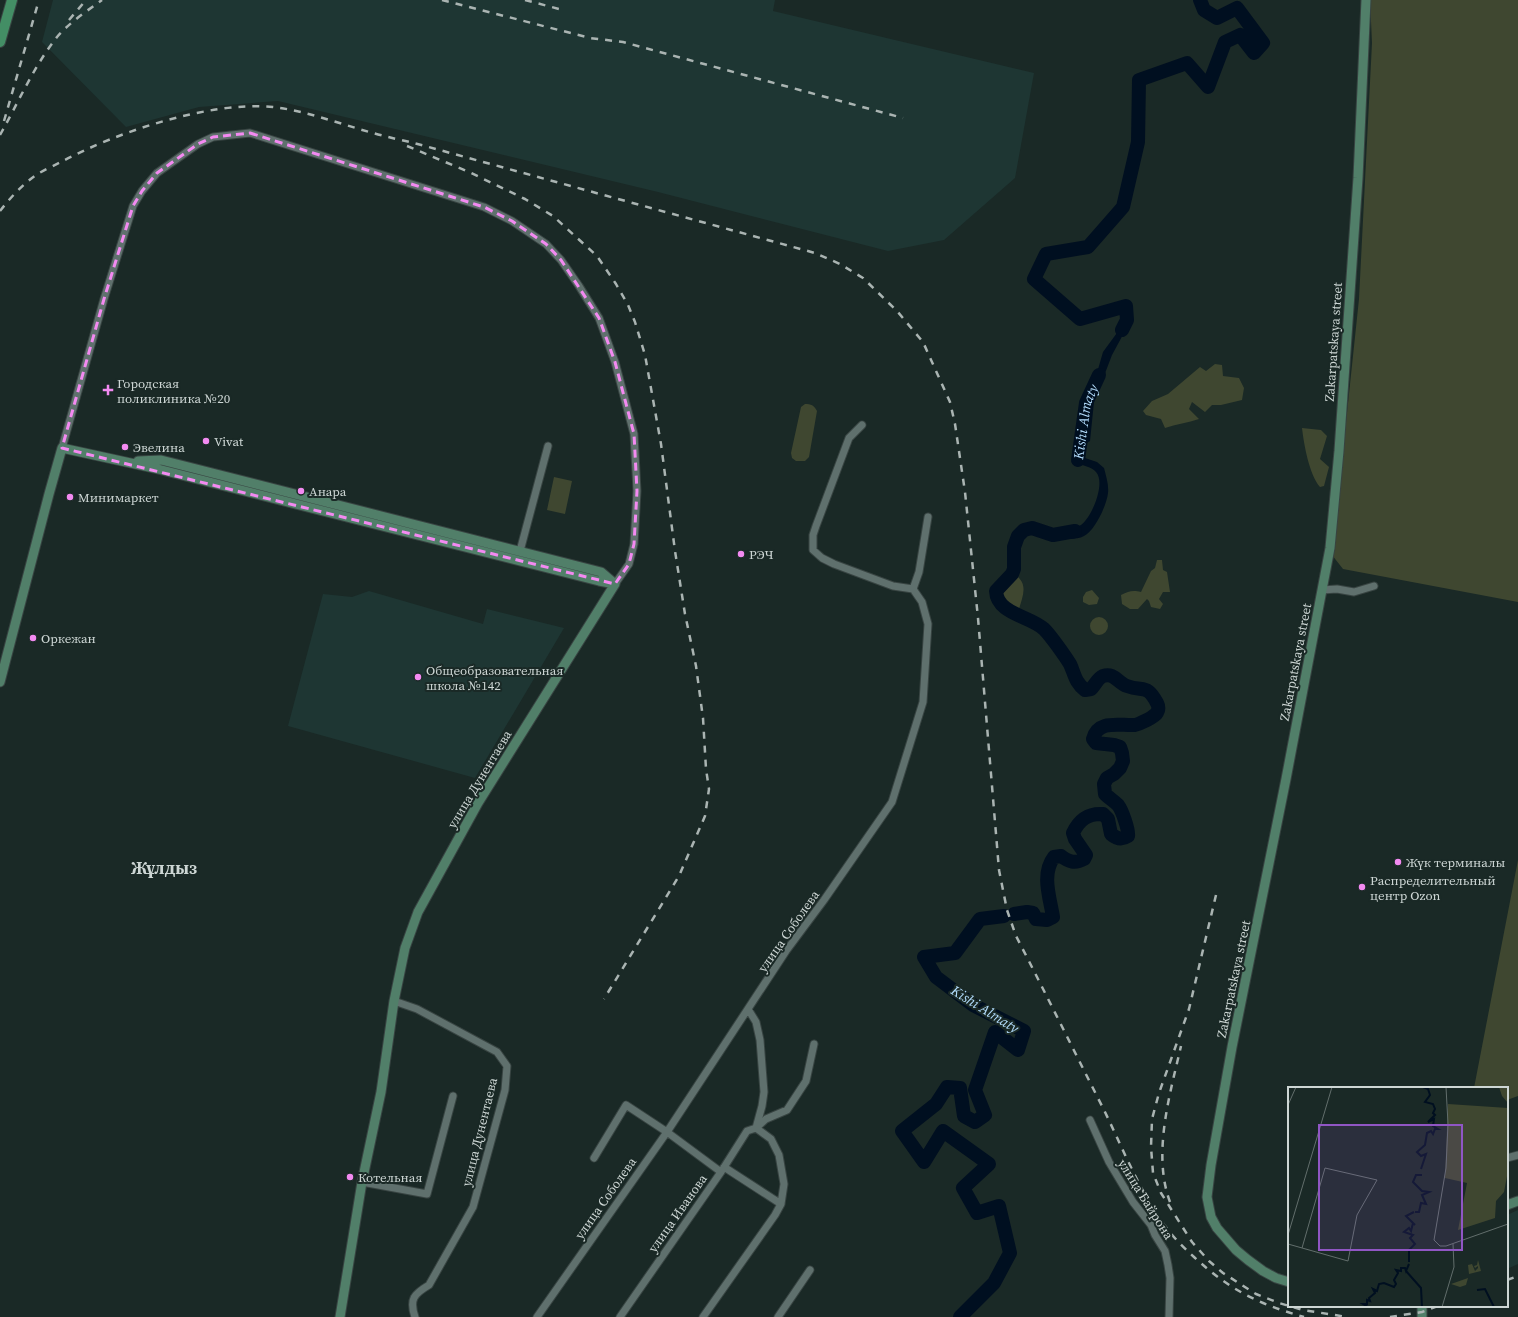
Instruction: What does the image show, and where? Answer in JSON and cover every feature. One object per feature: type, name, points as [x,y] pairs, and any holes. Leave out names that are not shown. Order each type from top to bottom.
[{"type":"main road","points":[[0,42],[12,0]]},
{"type":"street","name":"Zakarpatskaya street","points":[[1288,1282],[1276,1278],[1263,1271],[1236,1250],[1217,1228],[1211,1217],[1207,1197],[1211,1165],[1232,1047],[1288,772],[1330,548],[1358,178],[1366,0]]},
{"type":"street","points":[[0,682],[49,494],[104,299],[133,206],[142,191],[157,173],[198,144],[213,137],[250,133],[484,207],[518,225],[546,244],[561,260],[580,286],[599,318],[615,362],[634,434],[637,491],[634,544],[629,564],[615,584]]},
{"type":"street","points":[[862,425],[850,438],[813,535],[813,550],[822,558],[834,564],[893,586],[913,589],[919,572],[928,517]]},
{"type":"street","points":[[520,552],[548,446]]},
{"type":"street","points":[[62,448],[158,469],[615,584]]},
{"type":"street","points":[[125,462],[161,460],[601,572],[615,584]]},
{"type":"street","name":"улица Дунентаева","points":[[340,1317],[362,1182],[381,1092],[394,1001],[405,948],[418,912],[485,792],[615,584]]},
{"type":"street","points":[[1322,590],[1337,589],[1354,592],[1374,586]]},
{"type":"street","name":"улица Соболева","points":[[537,1317],[667,1132],[786,951],[824,900],[892,802],[923,702],[928,624],[922,602],[913,589]]},
{"type":"street","name":"улица Дунентаева","points":[[394,1001],[417,1009],[497,1052],[507,1066],[505,1090],[473,1207],[429,1284],[418,1292],[412,1300],[412,1307],[415,1317]]},
{"type":"street","points":[[703,1317],[775,1215],[780,1204],[784,1184],[779,1156],[771,1139],[756,1128],[764,1092],[760,1040],[756,1022],[748,1009]]},
{"type":"street","name":"улица Иванова","points":[[620,1317],[748,1131],[756,1128],[766,1119],[787,1110],[806,1081],[814,1044]]},
{"type":"street","points":[[362,1182],[427,1194],[454,1096]]},
{"type":"street","points":[[594,1158],[626,1105],[722,1170],[780,1204]]},
{"type":"street","name":"улица Байрона","points":[[1090,1120],[1109,1162],[1133,1202],[1151,1225],[1164,1251],[1170,1278],[1169,1317]]},
{"type":"street","points":[[1508,1158],[1518,1155]]},
{"type":"street","points":[[1508,1205],[1518,1201]]},
{"type":"street","points":[[778,1317],[810,1270]]},
{"type":"highlighted area","points":[[250,133],[484,207],[512,221],[546,244],[561,260],[599,318],[615,362],[634,434],[637,491],[634,544],[629,564],[615,584],[62,448],[104,299],[133,206],[142,191],[157,173],[198,144],[213,137]]},
{"type":"shaded area","points":[[53,0],[775,0],[773,11],[1034,73],[1015,178],[944,240],[888,251],[658,192],[278,101],[199,107],[126,127],[42,42]]},
{"type":"shaded area","name":"Общеобразовательная школа №142","points":[[369,591],[483,624],[487,609],[564,628],[475,778],[288,726],[323,594],[352,597]]},
{"type":"shaded area","points":[[1518,1210],[1518,1264],[1508,1269],[1508,1215]]},
{"type":"green space","points":[[1370,0],[1518,0],[1518,602],[1343,569],[1332,555],[1359,299],[1372,43]]},
{"type":"green space","points":[[1215,364],[1222,365],[1223,376],[1239,378],[1244,388],[1242,400],[1221,405],[1212,405],[1205,412],[1192,402],[1189,409],[1199,419],[1165,428],[1161,419],[1146,415],[1143,411],[1152,401],[1168,394],[1200,367],[1206,371]]},
{"type":"green space","points":[[805,404],[812,405],[817,411],[809,457],[805,461],[796,461],[792,458],[791,453],[801,407]]},
{"type":"green space","points":[[1302,428],[1321,430],[1327,436],[1320,459],[1329,467],[1324,486],[1320,487],[1313,475],[1306,451]]},
{"type":"green space","points":[[554,477],[572,481],[565,514],[547,510]]},
{"type":"green space","points":[[1157,560],[1162,560],[1163,570],[1167,572],[1170,592],[1163,592],[1159,599],[1163,604],[1160,609],[1151,607],[1147,599],[1138,609],[1130,609],[1122,604],[1121,595],[1131,591],[1141,592],[1151,571],[1155,568]]},
{"type":"green space","points":[[1018,577],[1023,584],[1023,596],[1019,609],[1013,610],[1006,606],[1003,592],[1006,585]]},
{"type":"green space","points":[[1092,590],[1099,598],[1097,604],[1089,605],[1083,602],[1083,597],[1086,592]]},
{"type":"green space","points":[[1099,617],[1105,620],[1108,626],[1105,632],[1099,635],[1093,632],[1090,626],[1093,620]]},
{"type":"green space","points":[[1518,860],[1518,1096],[1508,1100],[1508,1087],[1474,1087]]},
{"type":"water","points":[[1132,311],[1132,318],[1112,355],[1094,402],[1090,441],[1083,445],[1080,450],[1082,457],[1097,462],[1104,468],[1108,487],[1105,504],[1100,517],[1092,529],[1084,536],[1067,539],[1056,538],[1057,532],[1081,525],[1089,515],[1096,500],[1099,491],[1099,477],[1092,469],[1076,463],[1074,456],[1076,447],[1082,439],[1086,428],[1086,411],[1103,352],[1122,326],[1124,318],[1121,315]]},
{"type":"waterway","name":"Kіshі Almaty","points":[[1122,330],[1127,320],[1126,306],[1080,319],[1034,279],[1046,254],[1088,247],[1123,207],[1138,142],[1139,80],[1187,63],[1208,87],[1225,42],[1240,35],[1254,53],[1263,43],[1237,8],[1217,18],[1204,10],[1200,0]]},
{"type":"waterway","name":"Kіshі Almaty","points":[[1078,460],[1086,403],[1099,375]]},
{"type":"waterway","name":"Kіshі Almaty","points":[[1014,914],[1027,912],[1033,913],[1036,919],[1047,920],[1053,917],[1047,878],[1050,864],[1054,857],[1061,856],[1072,862],[1084,859],[1086,855],[1075,839],[1073,833],[1078,824],[1085,818],[1088,816],[1103,814],[1108,819],[1111,834],[1120,838],[1128,836],[1121,811],[1118,805],[1105,794],[1104,784],[1107,778],[1120,768],[1123,761],[1120,747],[1096,743],[1093,739],[1096,733],[1105,726],[1137,725],[1154,716],[1157,713],[1158,708],[1158,704],[1154,697],[1148,691],[1124,685],[1110,675],[1101,677],[1091,689],[1085,690],[1077,681],[1068,660],[1044,629],[1008,610],[998,599],[996,591],[1012,574],[1014,569],[1014,547],[1018,536],[1024,530],[1032,528],[1053,535],[1075,531]]},
{"type":"waterway","name":"Kіshі Almaty","points":[[960,1317],[994,1283],[1010,1253],[999,1206],[977,1213],[963,1188],[989,1164],[943,1131],[924,1162],[902,1131],[936,1104],[947,1087],[960,1088],[964,1116],[975,1122],[985,1115],[975,1090],[995,1032],[1018,1050],[1024,1031],[973,1005],[936,977],[924,957],[955,953],[980,919],[1004,916]]},
{"type":"railway","points":[[4,121],[39,0]]},
{"type":"railway","points":[[69,20],[86,0]]},
{"type":"railway","points":[[0,135],[34,72],[57,37],[73,22],[102,0]]},
{"type":"railway","points":[[442,0],[590,38],[623,42],[903,118]]},
{"type":"railway","points":[[525,0],[559,9]]},
{"type":"railway","points":[[0,211],[16,192],[36,175],[109,140],[164,121],[193,114],[248,106],[273,107],[311,115],[815,253],[840,264],[863,278],[897,311],[923,342],[950,402],[955,424],[965,492],[978,618],[999,870],[1007,910],[1016,936],[1102,1106],[1138,1182],[1155,1212],[1165,1226],[1207,1269],[1232,1287],[1272,1307],[1304,1317]]},
{"type":"railway","points":[[407,146],[469,172],[525,199],[553,216],[597,256],[616,284],[628,305],[635,322],[645,355],[661,444],[685,614],[696,666],[703,718],[706,769],[709,789],[705,816],[679,876],[604,999]]},
{"type":"railway","points":[[1216,895],[1189,1009],[1159,1093],[1152,1119],[1151,1147],[1153,1173],[1161,1193],[1192,1242],[1209,1261],[1223,1273],[1256,1294],[1288,1306]]},
{"type":"railway","points":[[1170,1202],[1165,1183],[1163,1144],[1168,1104],[1181,1046]]},
{"type":"railway","points":[[1508,1280],[1518,1276]]},
{"type":"railway","points":[[1293,1307],[1347,1317]]},
{"type":"railway","points":[[1390,1317],[1422,1312],[1435,1307]]},
{"type":"place","name":"Городская поликлиника №20","points":[[108,390]]},
{"type":"place","name":"Vivat","points":[[206,441]]},
{"type":"place","name":"Эвелина","points":[[125,447]]},
{"type":"place","name":"Анара","points":[[301,491]]},
{"type":"place","name":"Минимаркет","points":[[70,497]]},
{"type":"place","name":"РЭЧ","points":[[741,554]]},
{"type":"place","name":"Оркежан","points":[[33,638]]},
{"type":"place","name":"Общеобразовательная школа №142","points":[[418,677]]},
{"type":"place","name":"Жүк терминалы","points":[[1398,862]]},
{"type":"place","name":"Распределительный центр Ozon","points":[[1362,887]]},
{"type":"place","name":"Котельная","points":[[350,1177]]},
{"type":"district","name":"Жұлдыз","points":[[164,868]]}]
